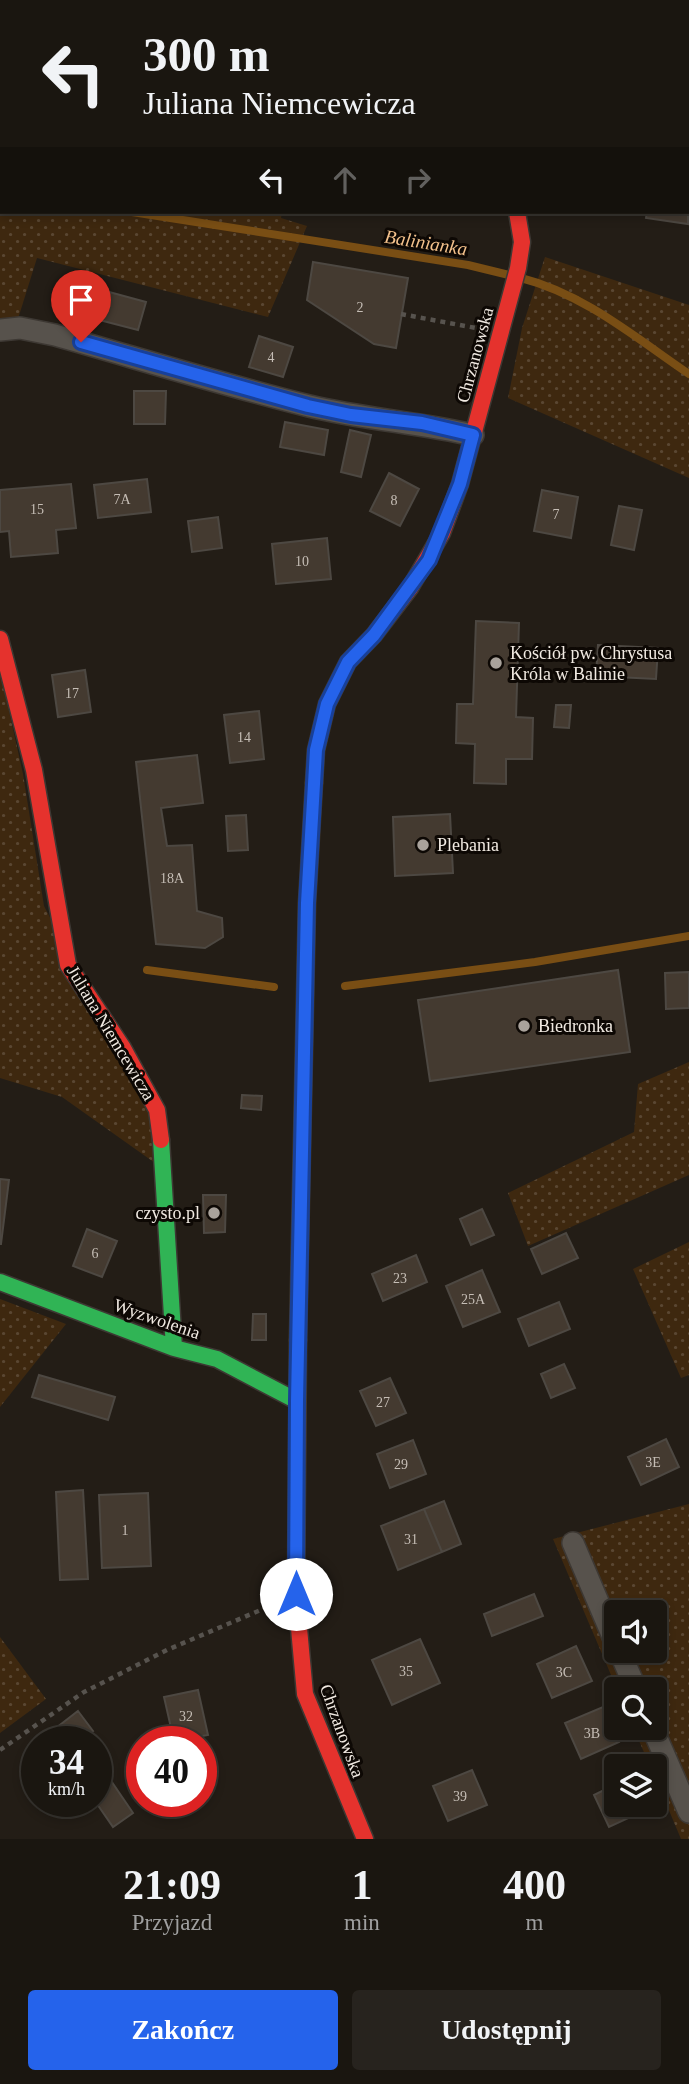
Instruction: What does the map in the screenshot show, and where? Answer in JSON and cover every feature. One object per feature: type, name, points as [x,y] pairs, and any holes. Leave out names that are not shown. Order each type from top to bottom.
[{"type":"street","name":"Chrzanowska","points":[[365,1839],[322,1741],[305,1694],[296,1594],[307,903],[316,750],[327,704],[348,662],[374,635],[429,560],[460,484],[518,268],[522,242],[517,214]]},
{"type":"street","points":[[0,330],[20,328],[55,335],[308,406],[351,415],[422,423],[473,435]]},
{"type":"street","name":"Juliana Niemcewicza","points":[[0,639],[34,770],[68,965],[123,1048],[157,1110],[162,1145],[173,1348]]},
{"type":"street","name":"Wyzwolenia","points":[[0,1282],[173,1348],[217,1359],[297,1401]]},
{"type":"street","points":[[572,1543],[604,1616]]},
{"type":"street","points":[[658,1740],[689,1812]]},
{"type":"path","points":[[401,314],[484,329]]},
{"type":"path","points":[[0,1750],[84,1692],[167,1650],[296,1594]]},
{"type":"shaded area","points":[[0,214],[282,214],[281,218],[307,226],[268,317],[37,258],[17,322],[0,319]]},
{"type":"shaded area","points":[[545,257],[689,305],[689,478],[508,398],[522,328]]},
{"type":"shaded area","points":[[0,670],[23,774],[44,906],[152,1114],[155,1163],[62,1097],[0,1078]]},
{"type":"shaded area","points":[[689,1062],[689,1175],[528,1246],[508,1193],[634,1132],[638,1084]]},
{"type":"shaded area","points":[[689,1242],[689,1375],[681,1378],[633,1269]]},
{"type":"shaded area","points":[[0,1299],[66,1324],[0,1407]]},
{"type":"shaded area","points":[[689,1504],[689,1839],[681,1839],[667,1806],[667,1754],[645,1754],[639,1740],[667,1740],[667,1677],[612,1677],[606,1663],[667,1663],[667,1600],[604,1600],[604,1659],[553,1539]]},
{"type":"shaded area","points":[[0,1637],[46,1699],[0,1733]]},
{"type":"building","points":[[647,214],[688,214],[688,224],[646,218]]},
{"type":"building","points":[[313,262],[408,278],[396,348],[374,344],[307,300]]},
{"type":"building","points":[[87,286],[146,302],[138,330],[80,315]]},
{"type":"building","points":[[259,336],[293,347],[283,377],[249,367]]},
{"type":"building","points":[[134,391],[166,391],[165,424],[134,424]]},
{"type":"building","points":[[285,422],[328,430],[324,455],[280,447]]},
{"type":"building","points":[[350,430],[371,435],[361,477],[341,472]]},
{"type":"building","points":[[389,473],[419,489],[400,526],[370,511]]},
{"type":"building","points":[[147,479],[151,512],[98,518],[94,485]]},
{"type":"building","points":[[71,484],[76,528],[56,530],[58,553],[11,557],[9,531],[0,532],[0,490]]},
{"type":"building","points":[[542,490],[578,497],[571,538],[534,531]]},
{"type":"building","points":[[619,506],[642,510],[634,550],[611,545]]},
{"type":"building","points":[[218,517],[222,548],[192,552],[188,521]]},
{"type":"building","points":[[327,538],[331,579],[276,584],[272,544]]},
{"type":"building","name":"Kościół pw. Chrystusa Króla w Balinie","points":[[476,621],[519,623],[516,717],[533,718],[532,759],[506,759],[506,784],[474,783],[475,744],[456,743],[457,704],[473,704]]},
{"type":"building","points":[[598,645],[658,648],[656,679],[596,676]]},
{"type":"building","points":[[85,670],[91,712],[58,717],[52,675]]},
{"type":"building","points":[[556,705],[571,705],[569,728],[554,727]]},
{"type":"building","points":[[259,711],[264,759],[230,763],[224,715]]},
{"type":"building","points":[[197,755],[203,803],[161,808],[167,846],[192,845],[197,911],[222,918],[223,937],[205,948],[156,944],[136,762]]},
{"type":"building","name":"Plebania","points":[[450,814],[453,873],[395,876],[393,817]]},
{"type":"building","points":[[246,815],[248,850],[228,851],[226,816]]},
{"type":"building","name":"Biedronka","points":[[618,970],[630,1052],[430,1081],[418,1000]]},
{"type":"building","points":[[689,972],[689,1008],[666,1009],[665,973]]},
{"type":"building","points":[[242,1095],[262,1096],[261,1110],[241,1108]]},
{"type":"building","points":[[0,1179],[9,1180],[1,1244],[0,1244]]},
{"type":"building","name":"czysto.pl","points":[[203,1195],[226,1195],[225,1232],[204,1233]]},
{"type":"building","points":[[482,1209],[494,1235],[471,1245],[460,1219]]},
{"type":"building","points":[[87,1229],[117,1241],[102,1277],[73,1266]]},
{"type":"building","points":[[566,1233],[578,1258],[542,1274],[531,1249]]},
{"type":"building","points":[[416,1255],[427,1282],[383,1301],[372,1274]]},
{"type":"building","points":[[482,1270],[500,1312],[463,1327],[446,1286]]},
{"type":"building","points":[[559,1302],[570,1329],[529,1346],[518,1319]]},
{"type":"building","points":[[253,1314],[266,1314],[266,1340],[252,1340]]},
{"type":"building","points":[[564,1364],[575,1388],[551,1398],[541,1374]]},
{"type":"building","points":[[39,1375],[115,1397],[108,1420],[32,1397]]},
{"type":"building","points":[[390,1378],[406,1413],[376,1426],[360,1391]]},
{"type":"building","points":[[666,1439],[679,1467],[641,1485],[628,1457]]},
{"type":"building","points":[[413,1440],[426,1474],[390,1488],[377,1454]]},
{"type":"building","points":[[83,1490],[88,1579],[60,1580],[56,1492]]},
{"type":"building","points":[[148,1493],[151,1566],[102,1568],[99,1495]]},
{"type":"building","points":[[444,1501],[461,1544],[442,1552],[424,1509]]},
{"type":"building","points":[[424,1509],[442,1552],[398,1570],[381,1526]]},
{"type":"building","points":[[534,1594],[543,1616],[492,1636],[484,1614]]},
{"type":"building","points":[[420,1639],[440,1683],[392,1705],[372,1660]]},
{"type":"building","points":[[576,1646],[592,1681],[552,1698],[537,1664]]},
{"type":"building","points":[[198,1690],[206,1726],[171,1726],[164,1697]]},
{"type":"building","points":[[603,1707],[604,1740],[619,1742],[581,1759],[565,1723]]},
{"type":"building","points":[[78,1711],[89,1726],[59,1726]]},
{"type":"building","points":[[472,1770],[487,1805],[448,1821],[433,1786]]},
{"type":"building","points":[[112,1782],[126,1803],[127,1817],[113,1827],[106,1817],[112,1817]]},
{"type":"building","points":[[604,1790],[604,1816],[594,1795]]},
{"type":"building","points":[[604,1817],[631,1817],[609,1827]]},
{"type":"waterway","name":"Balinianka","points":[[145,214],[468,265],[509,275]]},
{"type":"waterway","name":"Balinianka","points":[[521,278],[544,285],[588,306],[689,374]]},
{"type":"waterway","points":[[345,986],[535,962],[689,936]]},
{"type":"waterway","points":[[147,970],[274,987]]},
{"type":"traffic: fast","points":[[161,1140],[174,1348]]},
{"type":"traffic: fast","points":[[0,1282],[174,1348],[217,1359],[297,1401]]},
{"type":"traffic: slow","points":[[298,1340],[307,903],[314,783]]},
{"type":"traffic: jam","points":[[314,783],[316,750],[327,704],[348,662],[374,635],[410,588],[442,533],[460,484],[518,268],[522,242],[517,214]]},
{"type":"traffic: jam","points":[[0,639],[34,770],[68,965],[123,1048],[157,1110],[161,1140]]},
{"type":"traffic: jam","points":[[298,1340],[296,1595],[305,1694],[365,1839]]},
{"type":"place","name":"Kościół pw. Chrystusa Króla w Balinie","points":[[496,663]]},
{"type":"place","name":"Plebania","points":[[423,845]]},
{"type":"place","name":"Biedronka","points":[[524,1026]]},
{"type":"place","name":"czysto.pl","points":[[214,1213]]},
{"type":"route","points":[[81,342],[308,406],[351,415],[422,423],[473,435],[460,484],[429,560],[374,635],[348,662],[327,704],[316,750],[307,903],[296,1594]]}]
